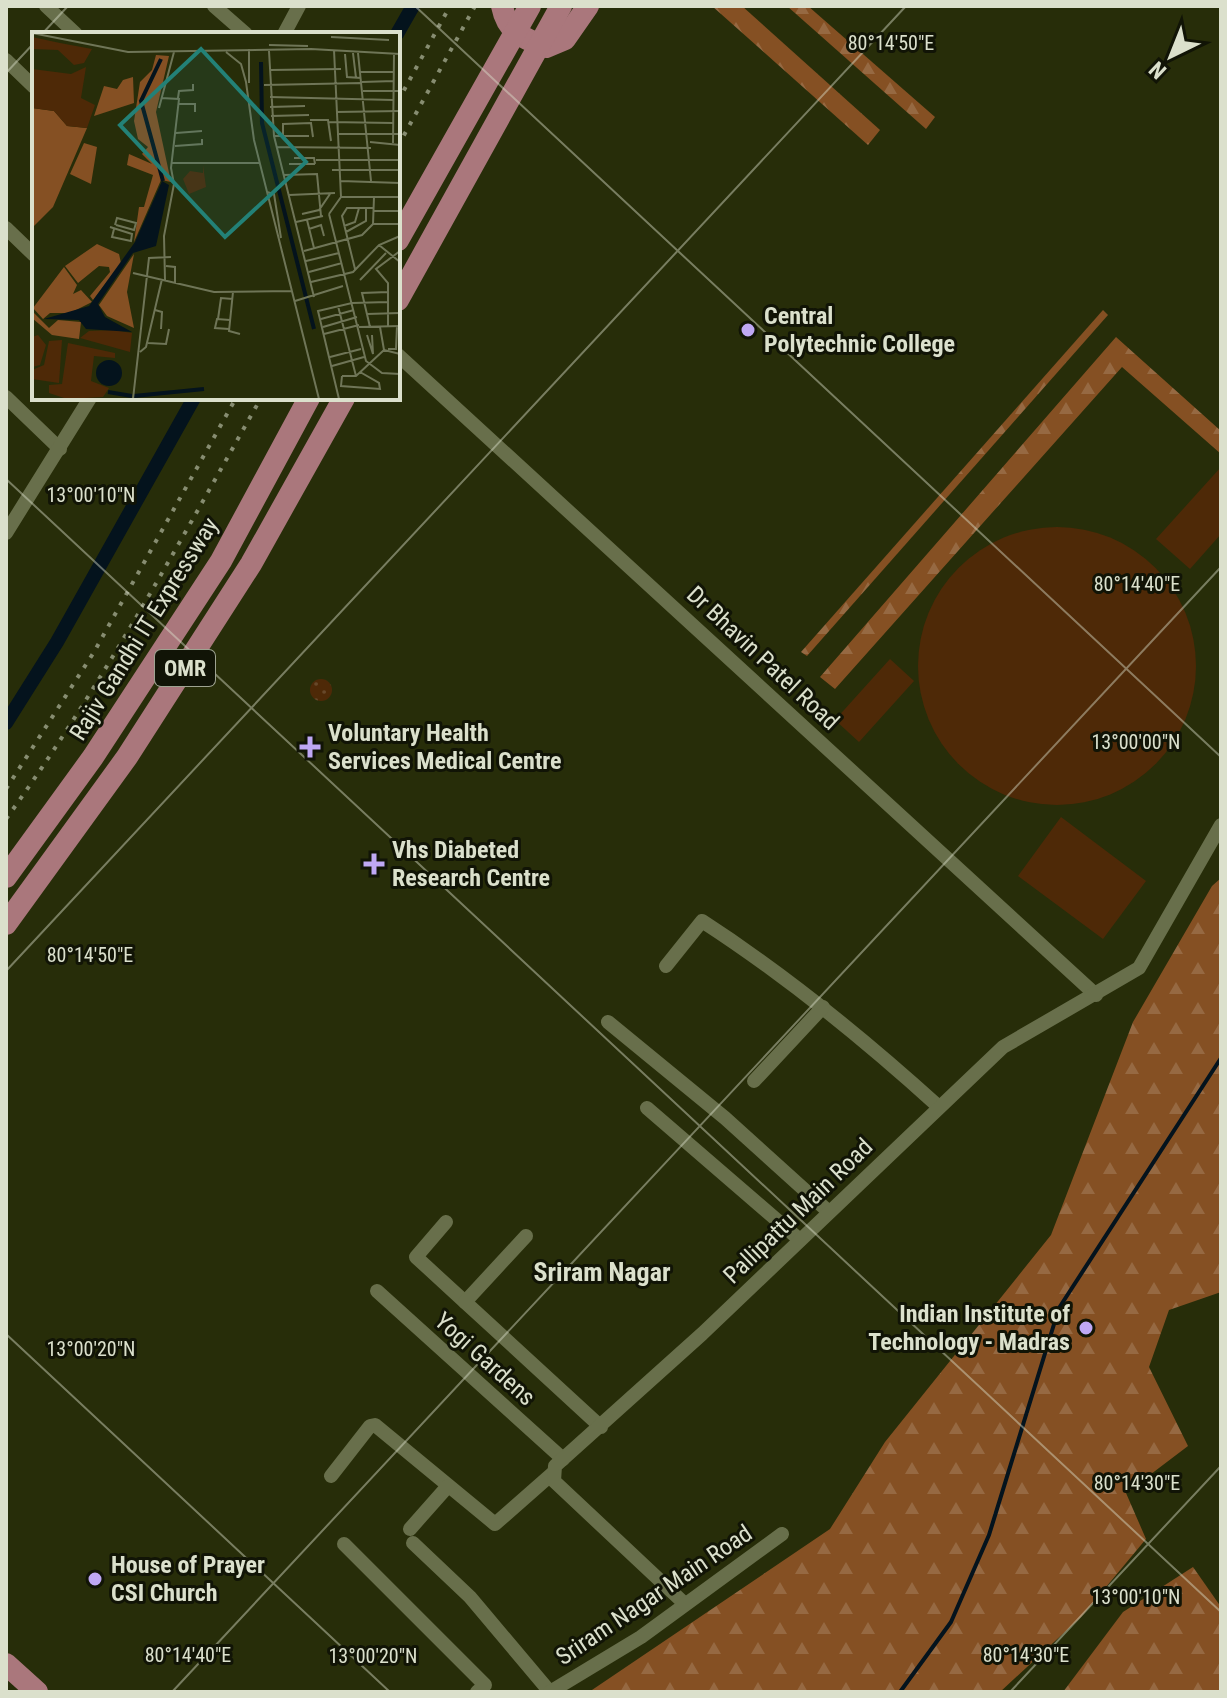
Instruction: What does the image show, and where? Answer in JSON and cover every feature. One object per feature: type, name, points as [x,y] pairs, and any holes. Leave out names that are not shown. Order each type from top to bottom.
[{"type":"main road","points":[[502,6],[506,24],[522,38],[546,47],[565,39],[588,6]]},
{"type":"main road","points":[[400,236],[530,6]]},
{"type":"main road","points":[[400,296],[561,6]]},
{"type":"main road","name":"Rajiv Gandhi IT Expressway","points":[[6,887],[11,870],[93,757],[221,561],[308,400]]},
{"type":"main road","name":"OMR","points":[[6,924],[127,757],[243,577],[343,400]]},
{"type":"main road","points":[[6,1664],[37,1692]]},
{"type":"main road","points":[[6,1684],[14,1692]]},
{"type":"street","points":[[46,6],[74,32]]},
{"type":"street","points":[[214,6],[244,32]]},
{"type":"street","points":[[285,32],[299,6]]},
{"type":"street","points":[[6,60],[32,85]]},
{"type":"street","points":[[6,228],[32,253]]},
{"type":"street","name":"Dr Bhavin Patel Road","points":[[400,357],[1096,995]]},
{"type":"street","points":[[6,397],[60,449]]},
{"type":"street","points":[[6,533],[89,400]]},
{"type":"street","name":"Pallipattu Main Road","points":[[448,1486],[495,1524],[554,1477],[563,1459],[601,1427],[1003,1047],[1139,968],[1221,825]]},
{"type":"street","points":[[666,966],[702,921],[771,965],[939,1107]]},
{"type":"street","points":[[754,1081],[823,1007]]},
{"type":"street","points":[[608,1022],[725,1118],[829,1212]]},
{"type":"street","points":[[647,1108],[800,1240]]},
{"type":"street","points":[[446,1222],[416,1257],[601,1427]]},
{"type":"street","points":[[465,1302],[526,1236]]},
{"type":"street","name":"Yogi Gardens","points":[[377,1291],[563,1459]]},
{"type":"street","points":[[331,1476],[370,1426],[375,1425],[448,1486],[412,1536],[470,1597],[550,1692]]},
{"type":"street","points":[[554,1477],[685,1604]]},
{"type":"street","name":"Sriram Nagar Main Road","points":[[550,1692],[641,1637],[782,1534]]},
{"type":"street","points":[[344,1544],[485,1685],[477,1692]]},
{"type":"shaded area","points":[[1221,467],[1221,534],[1190,569],[1156,539]]},
{"type":"shaded area","points":[[1071,527],[1123,543],[1156,567],[1186,613],[1194,639],[1194,693],[1186,719],[1156,765],[1110,795],[1071,805],[1043,805],[991,789],[958,765],[949,754],[934,732],[920,693],[918,652],[934,600],[958,567],[969,558],[991,543],[1030,529]]},
{"type":"shaded area","points":[[890,659],[914,681],[859,742],[835,720]]},
{"type":"shaded area","points":[[321,679],[329,682],[332,690],[329,698],[321,701],[313,698],[310,690],[313,682]]},
{"type":"shaded area","points":[[1061,817],[1146,881],[1103,939],[1018,876]]},
{"type":"green space","points":[[712,6],[742,6],[880,130],[868,145]]},
{"type":"green space","points":[[787,6],[808,6],[935,117],[926,129]]},
{"type":"green space","points":[[1103,310],[1108,315],[807,656],[801,652]]},
{"type":"green space","points":[[1116,337],[1221,431],[1221,454],[1122,367],[835,689],[820,677]]},
{"type":"green space","name":"Indian Institute of Technology - Madras","points":[[1221,878],[1221,1292],[1169,1310],[1149,1367],[1188,1446],[1126,1493],[1146,1539],[1081,1617],[1000,1692],[589,1692],[830,1529],[885,1442],[1051,1235],[1133,1022],[1212,886]]},
{"type":"green space","points":[[1193,1567],[1221,1607],[1221,1692],[1063,1692],[1123,1612]]},
{"type":"waterway","points":[[398,32],[413,6]]},
{"type":"waterway","points":[[6,723],[57,642],[193,400]]},
{"type":"waterway","points":[[900,1692],[951,1622],[989,1535],[1059,1308],[1221,1058]]},
{"type":"railway","points":[[400,97],[450,6]]},
{"type":"railway","points":[[400,142],[475,6]]},
{"type":"railway","points":[[6,789],[94,652],[235,400]]},
{"type":"railway","points":[[6,819],[108,665],[260,400]]},
{"type":"place","name":"Central Polytechnic College","points":[[748,330]]},
{"type":"place","name":"Voluntary Health Services Medical Centre","points":[[310,747]]},
{"type":"place","name":"Vhs Diabeted Research Centre","points":[[374,864]]},
{"type":"place","name":"Indian Institute of Technology - Madras","points":[[1086,1328]]},
{"type":"place","name":"House of Prayer CSI Church","points":[[95,1579]]},
{"type":"district","name":"Sriram Nagar","points":[[602,1272]]}]
